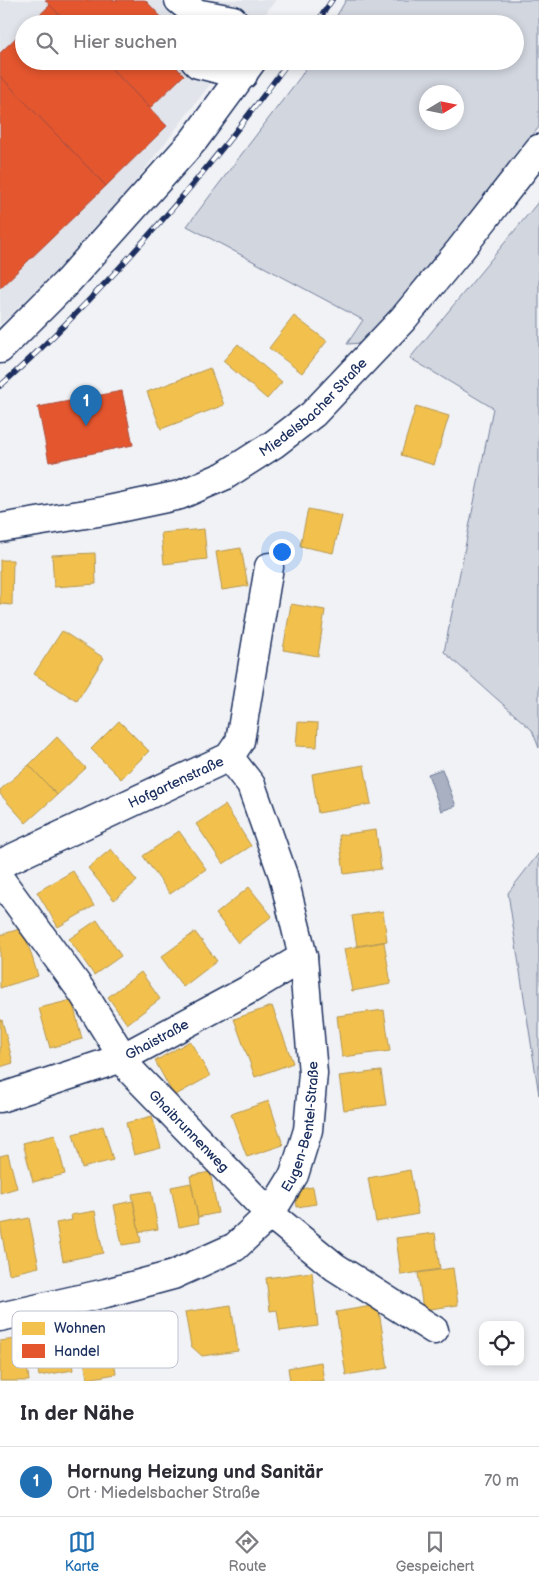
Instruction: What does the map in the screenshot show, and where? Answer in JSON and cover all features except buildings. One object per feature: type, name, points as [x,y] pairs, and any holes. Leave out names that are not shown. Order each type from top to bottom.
[{"type":"street","points":[[188,12],[205,15]]},
{"type":"street","points":[[0,349],[68,281],[188,148],[246,70]]},
{"type":"street","name":"Miedelsbacher Straße","points":[[0,528],[104,511],[180,495],[224,476],[274,444],[313,414],[403,319],[539,149]]},
{"type":"street","name":"Hofgartenstraße","points":[[0,864],[229,757],[240,741],[269,567]]},
{"type":"street","name":"Eugen-Bentel-Straße","points":[[26,1311],[173,1275],[235,1247],[270,1214],[294,1175],[308,1130],[313,1074],[302,957],[283,875],[251,785],[229,757]]},
{"type":"street","name":"Ghaibrunnenweg","points":[[0,879],[83,993],[132,1072],[270,1214],[335,1267],[434,1330]]},
{"type":"street","name":"Ghaistraße","points":[[0,1098],[122,1058],[250,989],[302,957]]},
{"type":"shaded area","points":[[0,0],[276,0],[264,15],[15,15],[15,70],[221,70],[99,229],[0,325]]},
{"type":"shaded area","points":[[346,0],[539,0],[539,127],[457,234],[363,343],[347,344],[363,320],[187,226],[305,70],[524,70],[524,15],[337,15]]},
{"type":"shaded area","points":[[539,201],[539,748],[532,730],[444,652],[493,408],[410,358]]},
{"type":"shaded area","points":[[539,853],[539,1095],[508,893]]},
{"type":"water","points":[[442,769],[456,806],[441,811],[428,774]]},
{"type":"railway","points":[[322,15],[332,0]]},
{"type":"railway","points":[[0,386],[34,355],[117,271],[169,213],[282,70]]},
{"type":"place","name":"Hornung Heizung und Sanitär","points":[[86,426]]}]
